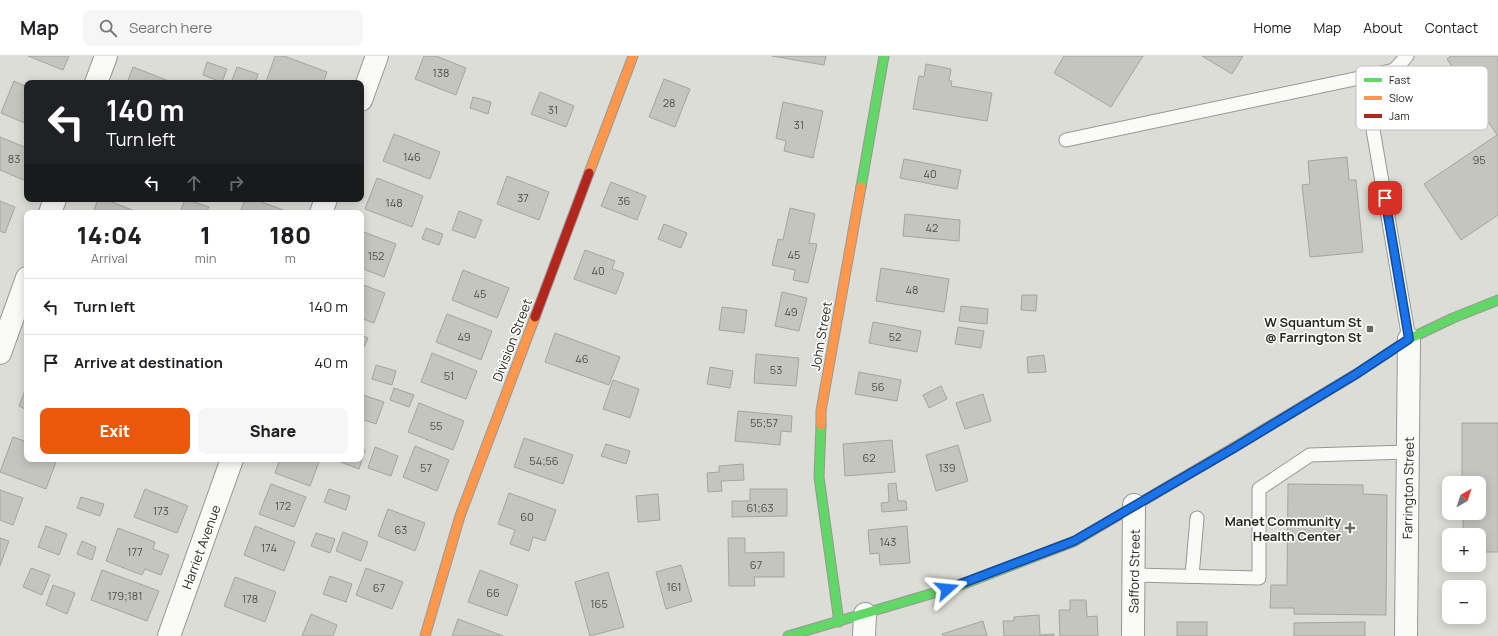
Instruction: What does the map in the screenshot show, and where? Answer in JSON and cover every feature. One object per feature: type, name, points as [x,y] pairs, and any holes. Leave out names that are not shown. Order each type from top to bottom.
[{"type":"street","points":[[97,80],[106,56]]},
{"type":"street","points":[[364,92],[377,56]]},
{"type":"street","name":"Division Street","points":[[425,636],[460,516],[633,56]]},
{"type":"street","name":"John Street","points":[[840,622],[819,478],[821,411],[884,56]]},
{"type":"street","points":[[0,353],[24,286]]},
{"type":"street","points":[[788,636],[840,622],[961,585],[1074,541],[1222,455],[1356,374],[1409,339],[1453,318],[1498,300]]},
{"type":"street","name":"Farrington Street","points":[[1406,636],[1409,339]]},
{"type":"street","name":"Harriet Avenue","points":[[169,636],[231,462]]},
{"type":"street","name":"Safford Street","points":[[1133,636],[1134,505]]},
{"type":"street","points":[[864,636],[865,614]]},
{"type":"lane","points":[[1398,66],[1407,56]]},
{"type":"lane","points":[[1066,140],[1356,79]]},
{"type":"lane","points":[[1373,130],[1409,339]]},
{"type":"lane","points":[[1133,575],[1259,578],[1259,488],[1310,455],[1408,452]]},
{"type":"lane","points":[[1192,576],[1197,518]]},
{"type":"building","points":[[28,56],[69,56],[63,70]]},
{"type":"building","points":[[275,56],[284,56],[327,72],[324,80],[267,80]]},
{"type":"building","points":[[424,56],[436,56],[466,68],[456,95],[415,79]]},
{"type":"building","points":[[772,56],[826,56],[824,65]]},
{"type":"building","points":[[1064,56],[1143,56],[1111,107],[1054,73]]},
{"type":"building","points":[[1202,56],[1243,56],[1232,74]]},
{"type":"building","points":[[1451,56],[1498,56],[1498,215],[1461,240],[1424,184],[1497,135],[1488,121],[1488,66],[1452,66],[1447,59]]},
{"type":"building","points":[[207,62],[227,69],[223,80],[217,80],[203,75]]},
{"type":"building","points":[[926,64],[951,69],[949,81],[952,81],[951,86],[992,93],[987,121],[913,109],[919,76],[924,77]]},
{"type":"building","points":[[133,67],[166,80],[128,80]]},
{"type":"building","points":[[237,67],[258,74],[256,80],[232,80]]},
{"type":"building","points":[[664,79],[690,89],[675,127],[649,117]]},
{"type":"building","points":[[14,81],[24,86],[24,123],[1,113]]},
{"type":"building","points":[[540,92],[574,106],[566,127],[531,114]]},
{"type":"building","points":[[473,97],[491,102],[488,114],[470,108]]},
{"type":"building","points":[[783,102],[823,111],[813,158],[784,151],[786,141],[776,138]]},
{"type":"building","points":[[394,134],[440,152],[430,179],[383,161]]},
{"type":"building","points":[[0,137],[24,147],[24,180],[0,170]]},
{"type":"building","points":[[1347,157],[1349,180],[1356,180],[1363,252],[1310,257],[1302,185],[1310,184],[1308,161]]},
{"type":"building","points":[[904,159],[961,170],[957,189],[900,178]]},
{"type":"building","points":[[507,176],[549,192],[539,220],[497,204]]},
{"type":"building","points":[[377,178],[423,196],[412,227],[365,209]]},
{"type":"building","points":[[611,182],[646,196],[637,220],[601,206]]},
{"type":"building","points":[[0,201],[15,207],[5,233],[0,231]]},
{"type":"building","points":[[97,202],[112,202],[132,210],[94,210]]},
{"type":"building","points":[[184,202],[194,202],[209,207],[208,210],[181,210]]},
{"type":"building","points":[[244,202],[261,202],[283,210],[241,210]]},
{"type":"building","points":[[790,208],[815,214],[809,243],[817,244],[808,283],[793,280],[795,270],[772,265],[778,239],[783,240]]},
{"type":"building","points":[[459,211],[482,220],[475,238],[452,230]]},
{"type":"building","points":[[905,214],[960,220],[959,241],[903,236]]},
{"type":"building","points":[[664,224],[687,233],[681,248],[658,239]]},
{"type":"building","points":[[426,228],[443,234],[439,245],[422,239]]},
{"type":"building","points":[[364,232],[396,244],[384,277],[364,269]]},
{"type":"building","points":[[585,250],[615,261],[612,269],[624,273],[616,294],[574,279]]},
{"type":"building","points":[[881,268],[949,279],[944,312],[876,301]]},
{"type":"building","points":[[463,270],[509,288],[497,318],[452,300]]},
{"type":"building","points":[[364,285],[385,293],[374,323],[364,319]]},
{"type":"building","points":[[782,292],[807,298],[799,331],[775,326]]},
{"type":"building","points":[[1022,295],[1037,295],[1036,311],[1021,310]]},
{"type":"building","points":[[961,306],[988,309],[987,324],[959,321]]},
{"type":"building","points":[[722,307],[747,310],[744,333],[719,330]]},
{"type":"building","points":[[447,314],[492,331],[481,360],[436,342]]},
{"type":"building","points":[[873,322],[921,331],[917,352],[869,343]]},
{"type":"building","points":[[958,327],[984,331],[981,348],[955,344]]},
{"type":"building","points":[[555,333],[620,357],[609,385],[545,362]]},
{"type":"building","points":[[364,336],[368,338],[364,347]]},
{"type":"building","points":[[432,353],[477,371],[466,399],[421,382]]},
{"type":"building","points":[[756,354],[799,358],[796,386],[754,383]]},
{"type":"building","points":[[1044,355],[1046,372],[1028,373],[1027,357]]},
{"type":"building","points":[[376,365],[396,371],[392,385],[372,379]]},
{"type":"building","points":[[710,367],[733,371],[730,388],[707,384]]},
{"type":"building","points":[[859,372],[901,380],[897,401],[855,394]]},
{"type":"building","points":[[613,380],[639,389],[630,418],[603,409]]},
{"type":"building","points":[[941,386],[947,399],[929,408],[923,395]]},
{"type":"building","points":[[394,388],[414,395],[409,407],[390,400]]},
{"type":"building","points":[[24,393],[24,408],[19,406]]},
{"type":"building","points":[[983,394],[991,421],[965,429],[956,403]]},
{"type":"building","points":[[364,395],[384,402],[376,424],[364,420]]},
{"type":"building","points":[[419,403],[464,421],[453,450],[408,432]]},
{"type":"building","points":[[738,411],[792,416],[791,432],[781,431],[780,445],[735,441]]},
{"type":"building","points":[[1462,423],[1498,423],[1498,552],[1486,552],[1486,528],[1463,528],[1463,520],[1486,520],[1486,476],[1462,476]]},
{"type":"building","points":[[13,437],[24,441],[24,462],[56,462],[46,489],[0,472]]},
{"type":"building","points":[[524,438],[573,455],[563,484],[514,467]]},
{"type":"building","points":[[892,440],[895,472],[845,476],[843,444]]},
{"type":"building","points":[[606,444],[630,451],[626,464],[601,456]]},
{"type":"building","points":[[958,445],[968,481],[936,491],[926,455]]},
{"type":"building","points":[[415,446],[449,460],[437,491],[403,477]]},
{"type":"building","points":[[375,447],[398,456],[391,476],[368,468]]},
{"type":"building","points":[[279,462],[319,462],[310,486],[275,473]]},
{"type":"building","points":[[341,462],[361,462],[359,469]]},
{"type":"building","points":[[743,464],[744,480],[721,481],[722,491],[708,492],[707,473],[719,472],[719,466]]},
{"type":"building","points":[[896,483],[898,501],[906,501],[907,510],[882,512],[881,503],[889,502],[888,484]]},
{"type":"building","points":[[271,484],[306,497],[294,527],[259,514]]},
{"type":"building","points":[[1288,484],[1363,485],[1363,494],[1387,495],[1386,615],[1294,614],[1294,608],[1270,608],[1271,585],[1287,585]]},
{"type":"building","points":[[145,489],[188,506],[177,533],[134,517]]},
{"type":"building","points":[[329,489],[350,496],[346,510],[324,502]]},
{"type":"building","points":[[750,489],[787,489],[787,516],[732,517],[732,501],[750,501]]},
{"type":"building","points":[[0,490],[23,498],[13,525],[0,520]]},
{"type":"building","points":[[509,493],[556,510],[545,541],[533,537],[529,551],[510,544],[515,530],[498,524]]},
{"type":"building","points":[[658,494],[660,520],[638,522],[636,496]]},
{"type":"building","points":[[81,497],[104,504],[100,516],[77,508]]},
{"type":"building","points":[[388,509],[425,523],[415,551],[378,536]]},
{"type":"building","points":[[46,526],[67,534],[59,555],[38,547]]},
{"type":"building","points":[[255,526],[295,542],[284,571],[244,555]]},
{"type":"building","points":[[907,526],[910,563],[880,565],[879,553],[870,554],[868,530]]},
{"type":"building","points":[[118,528],[155,542],[153,549],[169,555],[161,575],[145,569],[142,575],[106,561]]},
{"type":"building","points":[[343,532],[368,542],[361,561],[336,551]]},
{"type":"building","points":[[316,533],[335,539],[330,553],[311,546]]},
{"type":"building","points":[[0,538],[9,541],[0,566]]},
{"type":"building","points":[[728,538],[745,538],[745,553],[784,552],[784,577],[754,577],[755,586],[729,586]]},
{"type":"building","points":[[82,541],[96,547],[92,560],[77,554]]},
{"type":"building","points":[[681,565],[692,601],[666,609],[656,572]]},
{"type":"building","points":[[31,568],[50,575],[42,595],[23,587]]},
{"type":"building","points":[[366,568],[403,582],[392,609],[356,595]]},
{"type":"building","points":[[102,570],[159,591],[147,621],[91,600]]},
{"type":"building","points":[[480,570],[518,585],[507,616],[468,602]]},
{"type":"building","points":[[608,572],[624,627],[590,636],[575,582]]},
{"type":"building","points":[[330,576],[352,584],[346,602],[323,594]]},
{"type":"building","points":[[235,577],[276,592],[265,622],[224,606]]},
{"type":"building","points":[[53,585],[75,593],[67,614],[46,605]]},
{"type":"building","points":[[1070,600],[1086,600],[1087,617],[1097,616],[1098,636],[1060,636],[1059,610],[1070,610]]},
{"type":"building","points":[[311,614],[337,625],[333,636],[302,636]]},
{"type":"building","points":[[1039,615],[1040,635],[1054,634],[1054,636],[1004,636],[1003,621],[1014,621],[1014,617]]},
{"type":"building","points":[[458,619],[503,636],[452,636]]},
{"type":"building","points":[[983,621],[987,636],[943,636],[942,634]]},
{"type":"building","points":[[1177,622],[1207,622],[1207,636],[1177,636]]},
{"type":"building","points":[[1365,622],[1365,636],[1294,636],[1294,623]]},
{"type":"traffic: fast","points":[[861,187],[884,56]]},
{"type":"traffic: fast","points":[[1233,448],[1356,374],[1409,339],[1453,318],[1498,300]]},
{"type":"traffic: fast","points":[[821,425],[819,477],[839,622]]},
{"type":"traffic: fast","points":[[788,636],[961,585],[1075,541],[1092,531]]},
{"type":"traffic: slow","points":[[589,173],[633,56]]},
{"type":"traffic: slow","points":[[821,425],[821,411],[861,187]]},
{"type":"traffic: slow","points":[[425,636],[460,516],[535,317]]},
{"type":"traffic: slow","points":[[1092,531],[1233,448]]},
{"type":"traffic: jam","points":[[535,317],[589,173]]},
{"type":"place","name":"W Squantum St @ Farrington St","points":[[1370,329]]},
{"type":"place","name":"Manet Community Health Center","points":[[1350,528]]},
{"type":"route","points":[[947,589],[961,585],[1074,541],[1234,448],[1356,374],[1409,339],[1385,198]]}]
